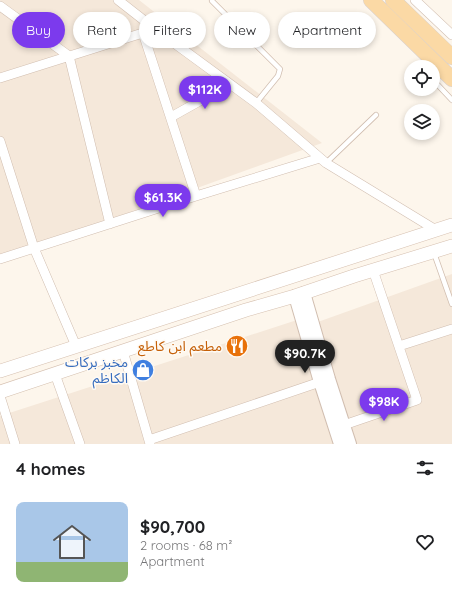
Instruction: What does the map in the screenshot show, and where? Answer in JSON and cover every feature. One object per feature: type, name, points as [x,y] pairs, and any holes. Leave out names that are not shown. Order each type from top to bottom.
[{"type":"main road","points":[[371,0],[431,60]]},
{"type":"main road","points":[[393,0],[452,57]]},
{"type":"main road","points":[[440,68],[452,79]]},
{"type":"main road","points":[[0,371],[452,225]]},
{"type":"main road","points":[[0,392],[246,310],[299,295],[354,276],[452,246]]},
{"type":"main road","points":[[349,259],[354,276]]},
{"type":"main road","points":[[241,293],[246,310]]},
{"type":"street","points":[[118,0],[139,16]]},
{"type":"street","points":[[415,0],[452,35]]},
{"type":"street","points":[[0,6],[69,56],[110,224]]},
{"type":"street","points":[[0,78],[139,34]]},
{"type":"street","points":[[148,48],[196,196]]},
{"type":"street","points":[[181,48],[256,103],[323,160],[436,230]]},
{"type":"street","points":[[170,117],[230,84]]},
{"type":"street","points":[[0,141],[34,248],[76,346]]},
{"type":"street","points":[[0,259],[196,196],[323,160]]},
{"type":"street","points":[[344,425],[417,400],[373,270]]},
{"type":"street","points":[[299,295],[320,382],[340,444]]},
{"type":"street","points":[[299,295],[350,444]]},
{"type":"street","points":[[399,346],[452,329]]},
{"type":"street","points":[[123,351],[150,442],[320,382]]},
{"type":"street","points":[[55,374],[80,444]]},
{"type":"street","points":[[0,396],[15,444]]},
{"type":"lane","points":[[212,0],[280,69],[278,76],[256,103]]},
{"type":"lane","points":[[440,87],[452,100]]},
{"type":"lane","points":[[323,160],[376,114]]},
{"type":"lane","points":[[434,251],[452,304]]},
{"type":"shaded area","points":[[0,0],[139,0],[154,12],[139,12],[139,48],[200,48],[322,143],[0,259]]},
{"type":"shaded area","points":[[452,274],[452,444],[353,444],[315,323]]},
{"type":"shaded area","points":[[297,320],[341,444],[0,444],[0,416]]},
{"type":"place","name":"مطعم ابن كاطع","points":[[237,346]]},
{"type":"place","name":"مخبز بركات الكاظم","points":[[143,370]]}]
